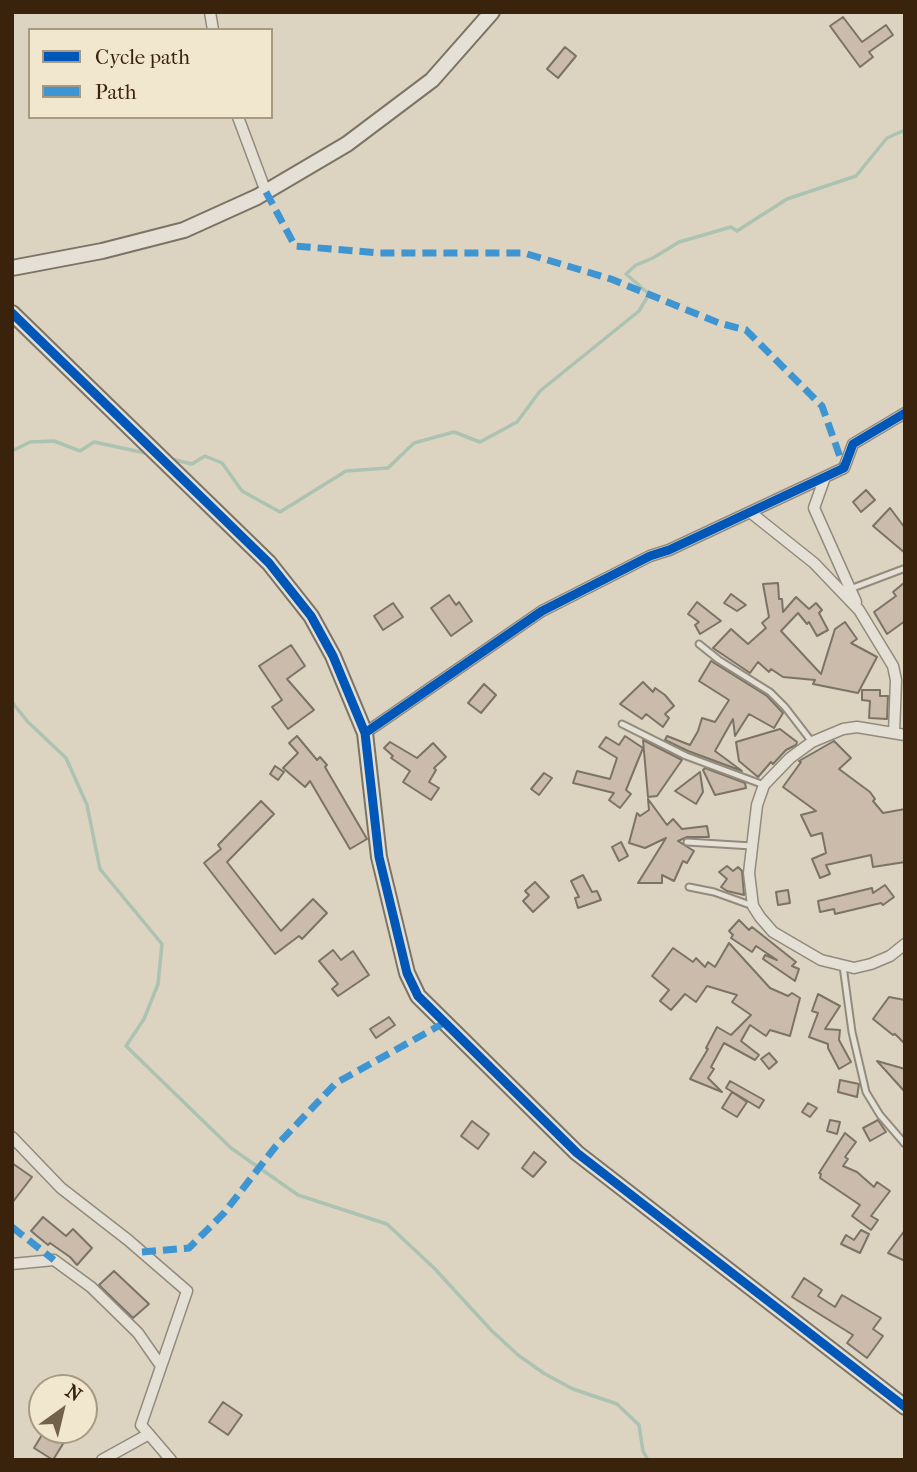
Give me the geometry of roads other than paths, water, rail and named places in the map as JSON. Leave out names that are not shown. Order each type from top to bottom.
[{"type":"street","points":[[12,268],[102,251],[184,230],[266,192],[347,144],[432,80],[492,12]]},
{"type":"street","points":[[239,119],[266,192]]},
{"type":"street","points":[[12,313],[269,562],[311,616],[333,656],[365,733],[379,857],[407,973],[418,996],[577,1153],[905,1407]]},
{"type":"street","points":[[365,733],[542,611],[650,556],[669,550],[844,468],[853,444],[905,413]]},
{"type":"street","points":[[825,477],[814,508],[859,610],[893,666],[900,734],[857,727],[834,732],[812,742],[782,766],[764,785],[757,805],[749,873],[753,906],[773,932],[821,960],[843,966],[854,968],[871,964],[890,956],[905,944]]},
{"type":"street","points":[[750,512],[814,562],[859,610]]},
{"type":"street","points":[[12,1137],[61,1188],[128,1240],[187,1291],[141,1424],[172,1460]]},
{"type":"street","points":[[12,1264],[54,1260],[91,1287],[138,1334],[161,1366]]},
{"type":"street","points":[[102,1460],[149,1434]]},
{"type":"lane","points":[[850,589],[905,570]]},
{"type":"lane","points":[[699,644],[770,692],[785,706],[812,742]]},
{"type":"lane","points":[[622,724],[686,756],[764,785]]},
{"type":"lane","points":[[687,842],[752,846]]},
{"type":"lane","points":[[689,887],[714,892],[753,906]]},
{"type":"lane","points":[[843,966],[854,1044],[866,1092],[880,1115],[905,1144]]},
{"type":"waterway","points":[[171,459],[192,464],[205,456],[222,463],[242,491],[280,512],[346,471],[388,468],[414,443],[454,432],[480,442],[517,422],[540,391],[639,311],[649,294],[626,274],[636,265],[679,242],[731,227],[737,231],[787,199],[856,176],[887,138],[905,130]]},
{"type":"waterway","points":[[12,451],[30,442],[54,441],[80,451],[94,442],[150,454]]},
{"type":"waterway","points":[[12,702],[27,721],[66,758],[87,805],[100,869],[162,944],[158,984],[144,1019],[126,1046],[231,1148],[298,1195],[387,1224],[434,1268],[518,1355],[573,1389],[617,1404],[639,1425],[643,1451],[648,1460]]}]
